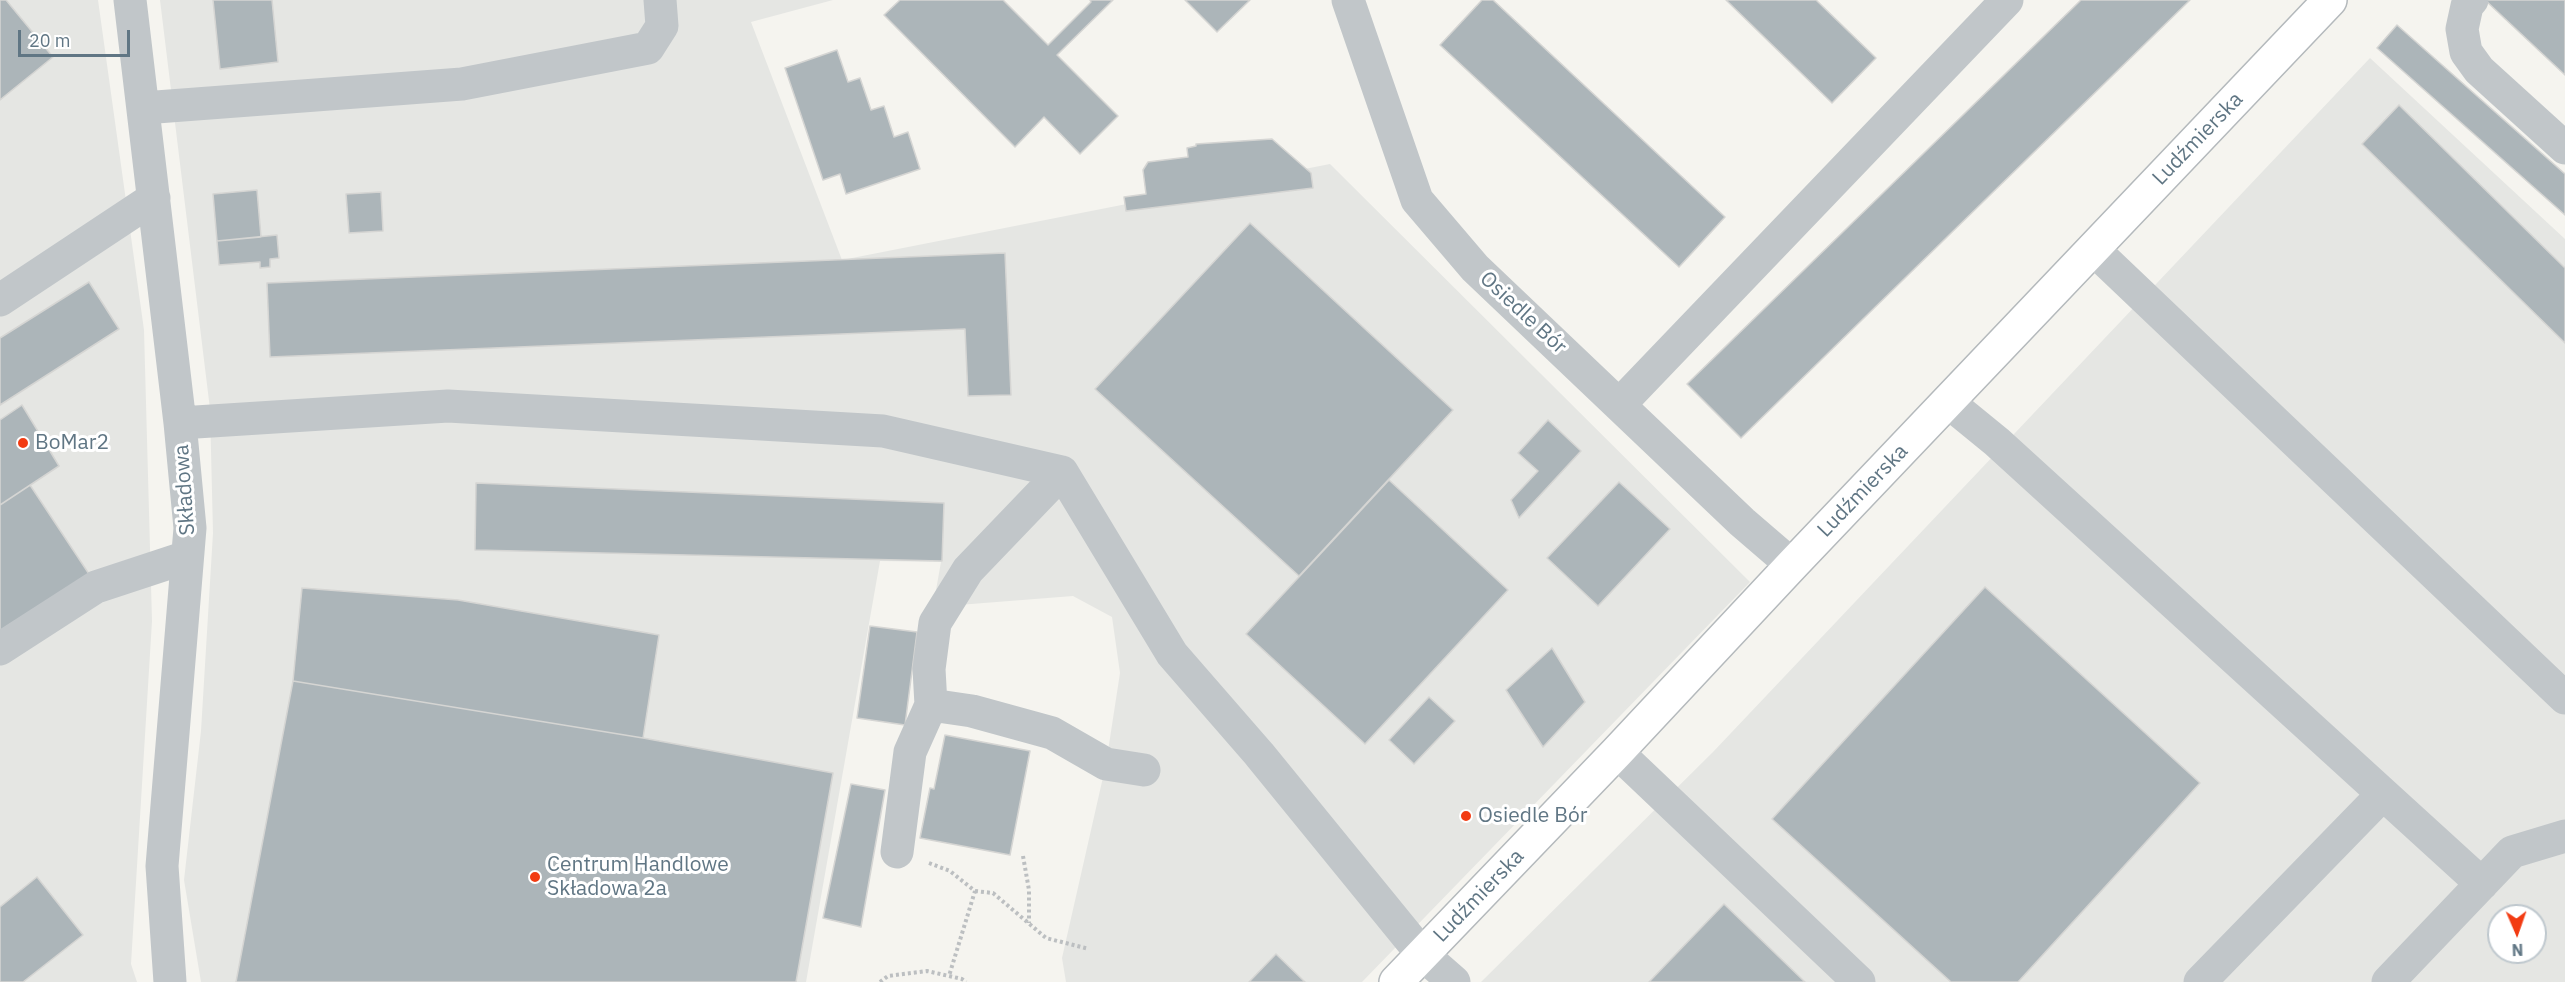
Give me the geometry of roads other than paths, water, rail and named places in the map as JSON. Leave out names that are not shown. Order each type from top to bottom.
[{"type":"main road","name":"Ludźmierska","points":[[1396,982],[2330,0]]},
{"type":"street","name":"Składowa","points":[[130,0],[180,423],[190,528],[162,866],[170,982]]},
{"type":"street","points":[[143,108],[462,84],[648,48],[662,26],[660,0]]},
{"type":"street","name":"Osiedle Bór","points":[[1348,0],[1417,201],[1475,268],[1742,522],[1792,565]]},
{"type":"street","points":[[1620,404],[2007,0]]},
{"type":"street","points":[[2472,0],[2467,6],[2462,29],[2466,52],[2479,70],[2565,148]]},
{"type":"street","points":[[0,300],[154,198]]},
{"type":"street","points":[[2092,249],[2565,698]]},
{"type":"street","points":[[1948,402],[2006,450],[2482,884]]},
{"type":"street","points":[[180,423],[460,406],[883,431],[1062,472],[1172,654],[1259,754],[1422,954],[1454,982]]},
{"type":"street","points":[[897,852],[910,752],[931,705],[929,669],[935,623],[968,570],[1062,472]]},
{"type":"street","points":[[0,649],[96,587],[188,557]]},
{"type":"street","points":[[931,705],[972,711],[1052,734],[1106,764],[1144,770]]},
{"type":"street","points":[[1617,752],[1859,982]]},
{"type":"street","points":[[2200,982],[2383,794]]},
{"type":"street","points":[[2388,982],[2512,852],[2565,836]]},
{"type":"place","name":"BoMar2","points":[[23,443]]},
{"type":"place","name":"Osiedle Bór","points":[[1466,816]]},
{"type":"place","name":"Centrum Handlowe Składowa 2a","points":[[535,877]]}]
